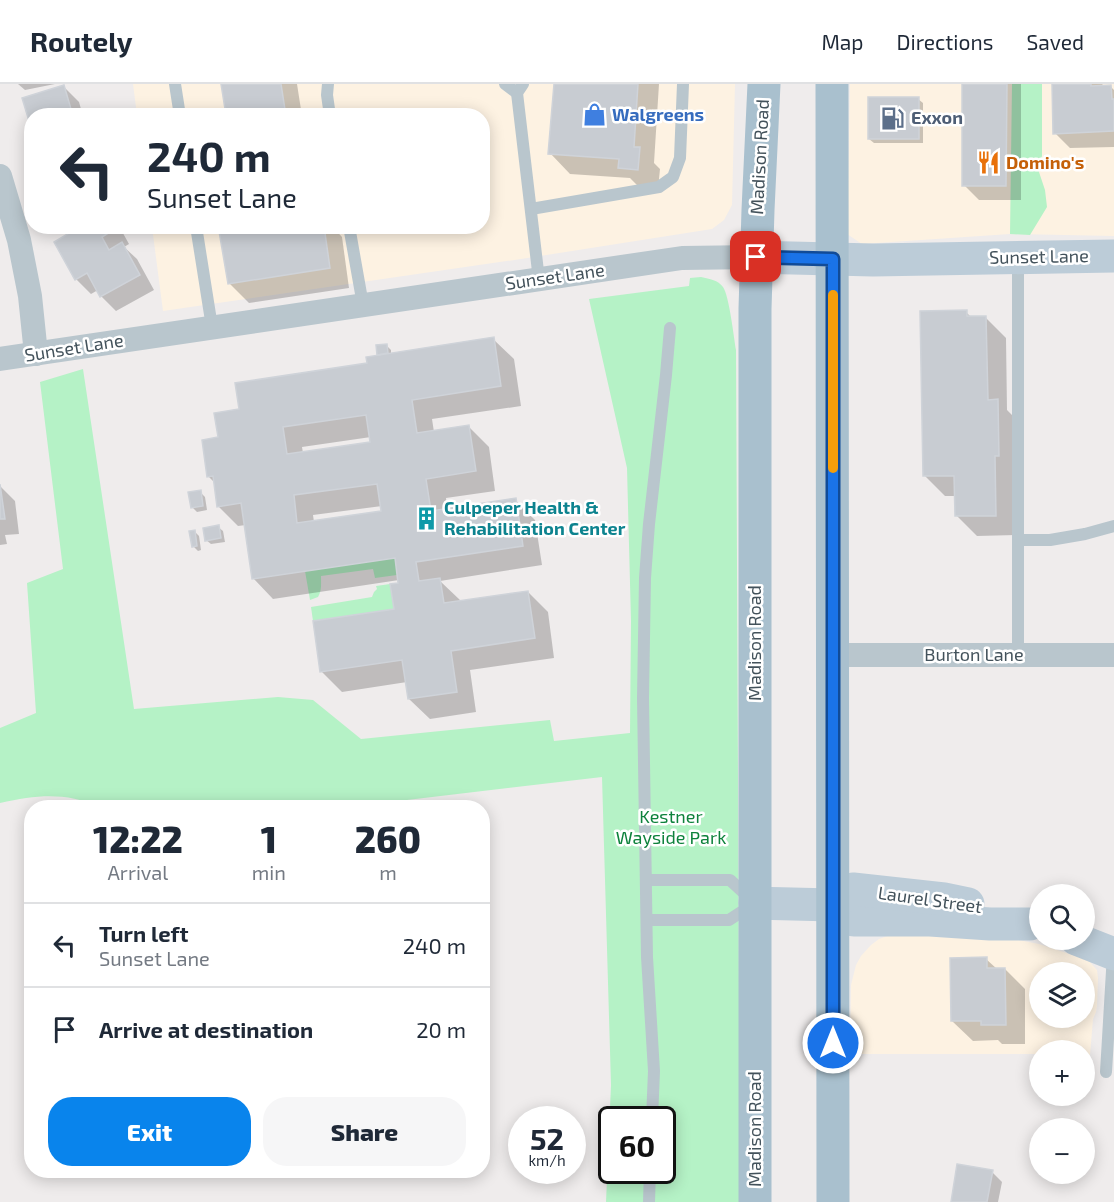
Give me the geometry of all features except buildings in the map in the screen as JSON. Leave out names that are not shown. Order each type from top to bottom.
[{"type":"main road","name":"Madison Road","points":[[755,1202],[755,309],[764,84]]},
{"type":"main road","points":[[832,84],[833,1202]]},
{"type":"street","points":[[0,176],[19,240],[30,296],[36,354]]},
{"type":"street","name":"Sunset Lane","points":[[0,359],[682,258],[1114,256]]},
{"type":"street","name":"Burton Lane","points":[[833,655],[1114,655]]},
{"type":"street","name":"Laurel Street","points":[[755,903],[833,905],[854,920],[930,920],[1029,925]]},
{"type":"street","points":[[1095,946],[1114,954]]},
{"type":"lane","points":[[175,84],[179,108]]},
{"type":"lane","points":[[328,84],[329,108]]},
{"type":"lane","points":[[505,84],[520,88],[539,280]]},
{"type":"lane","points":[[531,209],[659,187],[673,177],[680,158],[683,84]]},
{"type":"lane","points":[[197,234],[212,327]]},
{"type":"lane","points":[[351,234],[363,305]]},
{"type":"lane","points":[[1018,258],[1018,655]]},
{"type":"lane","points":[[653,1106],[654,1071],[647,920],[643,698],[645,578],[670,328]]},
{"type":"lane","points":[[1018,540],[1050,540],[1114,526]]},
{"type":"lane","points":[[646,880],[730,880],[755,903],[729,920],[647,920]]},
{"type":"lane","points":[[1106,1072],[1114,954]]},
{"type":"lane","points":[[650,1184],[650,1202]]},
{"type":"shaded area","points":[[133,84],[735,84],[732,205],[724,220],[712,229],[163,311],[153,234],[490,234],[490,108],[136,108]]},
{"type":"shaded area","points":[[850,84],[1114,84],[1114,236],[1010,234],[862,244],[847,234]]},
{"type":"shaded area","points":[[893,934],[989,934],[1029,942],[1029,950],[1057,950],[1088,960],[1090,962],[1029,962],[1029,1028],[1092,1028],[1091,1040],[1029,1040],[1029,1054],[850,1054],[851,985],[856,965],[871,945]]},
{"type":"shaded area","points":[[1095,968],[1098,978],[1095,1014]]},
{"type":"green space","points":[[1012,84],[1042,84],[1042,156],[1038,169],[1045,190],[1047,207],[1030,235],[1010,234]]},
{"type":"green space","name":"Kestner Wayside Park","points":[[701,277],[711,279],[723,287],[729,307],[736,350],[740,1202],[606,1202],[607,1184],[676,1184],[676,1106],[610,1106],[602,777],[407,800],[79,800],[51,796],[0,803],[0,728],[36,713],[27,583],[63,569],[40,382],[83,369],[134,709],[278,697],[313,700],[361,739],[550,720],[554,741],[630,733],[631,621],[627,468],[589,299],[689,286],[690,278]]},
{"type":"green space","points":[[395,558],[397,575],[375,578],[373,569],[321,576],[318,597],[310,600],[305,571]]},
{"type":"green space","points":[[390,584],[394,609],[313,621],[311,607],[372,597],[377,589],[376,586]]},
{"type":"slow traffic","points":[[833,295],[833,468]]},
{"type":"place","name":"Walgreens","points":[[594,115]]},
{"type":"place","name":"Exxon","points":[[893,118]]},
{"type":"place","name":"Domino's","points":[[988,163]]},
{"type":"place","name":"Culpeper Health & Rehabilitation Center","points":[[426,518]]},
{"type":"route","points":[[756,257],[833,259],[833,1043]]}]
